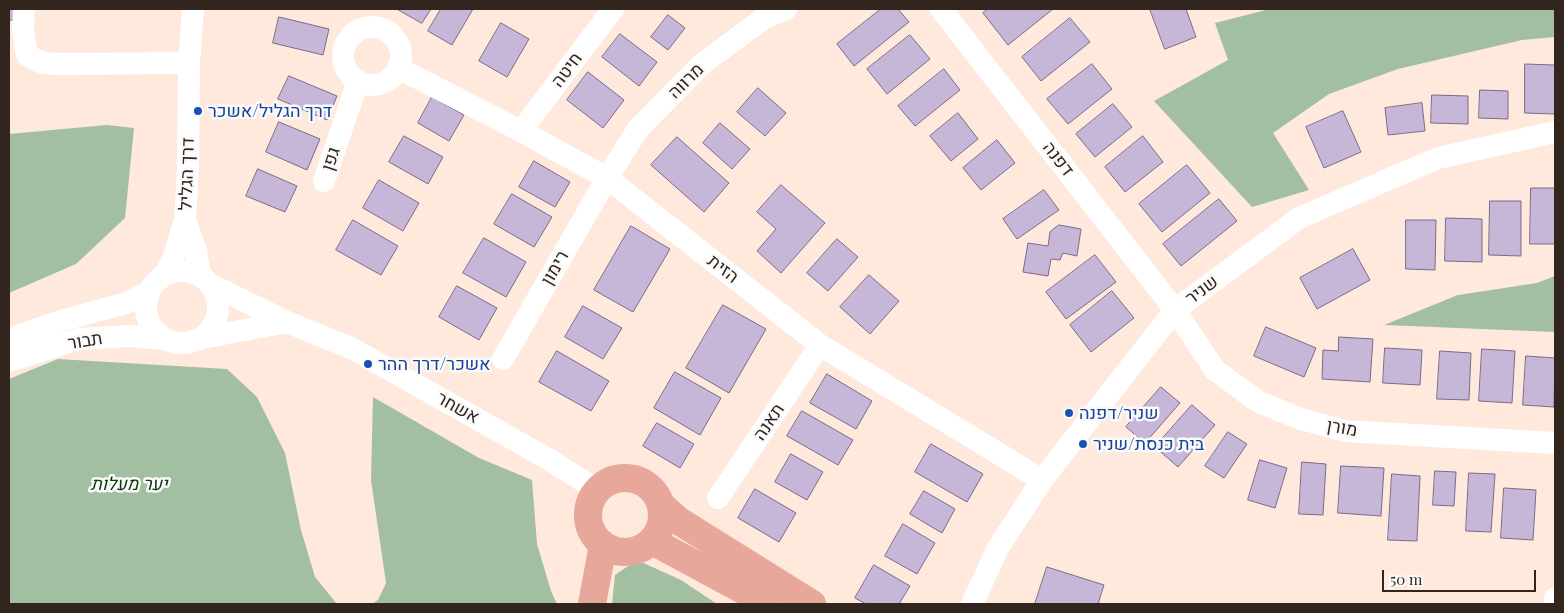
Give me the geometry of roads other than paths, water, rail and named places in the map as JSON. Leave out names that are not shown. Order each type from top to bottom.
[{"type":"main road","points":[[628,478],[649,486],[661,505],[661,524],[657,533],[652,541],[643,548],[633,551],[622,552],[612,550],[603,545],[594,536],[588,525],[587,512],[590,500],[597,490],[606,483],[616,479],[628,478]]},
{"type":"main road","points":[[661,505],[679,521],[812,604]]},
{"type":"main road","points":[[652,541],[769,604]]},
{"type":"main road","points":[[592,604],[603,545]]},
{"type":"street","points":[[24,9],[27,55],[40,62],[54,64],[189,63]]},
{"type":"street","name":"דרך הגליל","points":[[165,275],[175,253],[185,220],[188,166],[189,63],[193,9]]},
{"type":"street","name":"חיטה","points":[[521,130],[613,9]]},
{"type":"street","name":"מרווה","points":[[608,178],[638,129],[702,64],[763,20],[786,9]]},
{"type":"street","name":"דפנה","points":[[940,9],[1175,310]]},
{"type":"street","points":[[365,19],[375,28],[385,31],[394,38],[399,47],[401,57],[398,68],[394,74],[381,83],[374,85],[358,81],[347,71],[344,64],[344,49],[351,36],[365,19]]},
{"type":"street","name":"הזית","points":[[398,68],[521,130],[608,178],[820,345],[1042,480]]},
{"type":"street","name":"גפן","points":[[324,181],[358,81]]},
{"type":"street","name":"שניר","points":[[972,604],[998,548],[1042,480],[1175,310],[1299,218],[1438,158],[1555,132]]},
{"type":"street","name":"רימון","points":[[503,359],[608,178]]},
{"type":"street","name":"דרך הגליל","points":[[185,220],[205,279]]},
{"type":"street","points":[[202,338],[215,323],[219,304],[217,294],[205,279],[188,271],[177,271],[165,275],[156,282],[149,292],[146,302],[146,313],[156,332],[174,342],[193,342],[202,338],[286,322]]},
{"type":"street","name":"אשחר","points":[[205,279],[286,322],[351,348],[550,460],[597,490]]},
{"type":"street","name":"תבור","points":[[9,339],[64,320],[126,303],[149,292]]},
{"type":"street","name":"מורן","points":[[1175,310],[1215,370],[1259,402],[1301,419],[1345,431],[1555,443]]},
{"type":"street","name":"תבור","points":[[9,361],[79,339],[130,336],[164,338]]},
{"type":"street","name":"תאנה","points":[[718,498],[820,345]]},
{"type":"street","points":[[1555,598],[1555,604]]},
{"type":"place","name":"דרך הגליל/אשכר","points":[[198,111]]},
{"type":"place","name":"אשכר/דרך ההר","points":[[368,364]]},
{"type":"place","name":"שניר/דפנה","points":[[1069,413]]},
{"type":"place","name":"בית כנסת/שניר","points":[[1083,444]]},
{"type":"park label","name":"יער מעלות","points":[[129,484]]}]
